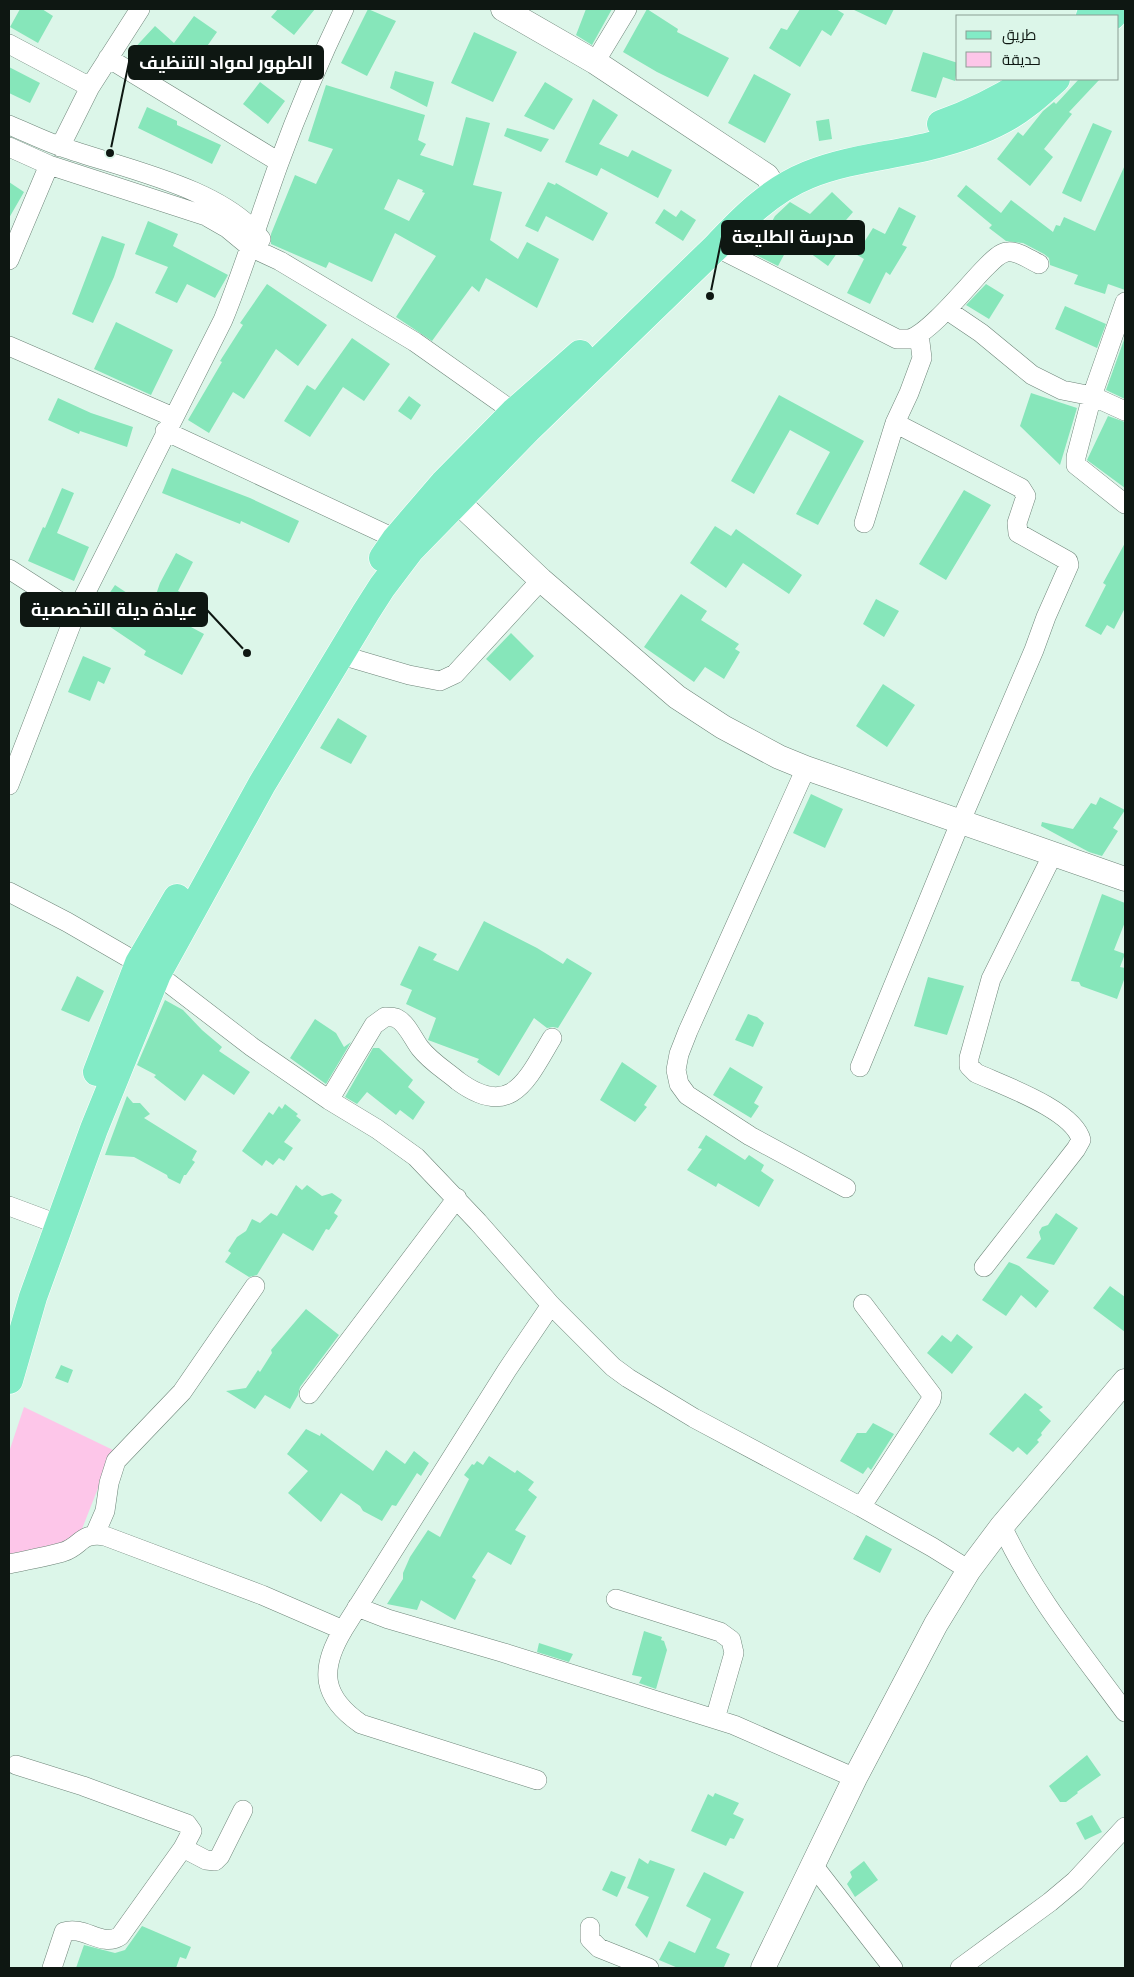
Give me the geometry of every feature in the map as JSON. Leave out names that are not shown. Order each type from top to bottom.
[{"type":"main road","points":[[9,1323],[51,1222],[94,1129],[148,969],[357,598],[403,544],[521,421],[575,358],[772,184],[810,156],[847,144],[931,128],[965,116],[1000,99],[1029,80]]},
{"type":"main road","points":[[521,421],[716,246],[750,211],[772,184],[851,162],[931,146],[965,136],[1002,120],[1034,99],[1055,80]]},
{"type":"main road","points":[[148,969],[382,587],[403,544]]},
{"type":"main road","points":[[9,1380],[33,1297],[51,1222]]},
{"type":"street","points":[[60,147],[90,87],[140,9]]},
{"type":"street","points":[[9,786],[76,612],[223,320],[242,275],[280,162],[328,42],[344,9]]},
{"type":"street","points":[[503,9],[595,62],[772,184]]},
{"type":"street","points":[[595,62],[627,9]]},
{"type":"street","points":[[1119,9],[1125,12]]},
{"type":"street","points":[[9,44],[90,87]]},
{"type":"street","points":[[108,58],[280,162]]},
{"type":"street","points":[[9,125],[60,147],[194,191],[227,209],[253,239],[280,261],[415,342],[521,421]]},
{"type":"street","points":[[9,147],[49,165],[206,216],[227,228],[253,239]]},
{"type":"street","points":[[9,260],[49,165]]},
{"type":"street","points":[[716,246],[897,339],[909,339],[920,334],[947,310],[977,276],[998,256],[1007,252],[1017,253],[1039,264]]},
{"type":"street","points":[[1125,302],[1092,396],[1076,457],[1076,466],[1125,504]]},
{"type":"street","points":[[947,310],[981,333],[1032,375],[1062,390],[1092,396],[1125,411]]},
{"type":"street","points":[[864,523],[895,423],[922,358],[920,334]]},
{"type":"street","points":[[9,346],[169,424],[403,544]]},
{"type":"street","points":[[860,1067],[1069,565],[1068,561],[1018,533],[1017,523],[1026,496],[1022,488],[895,423]]},
{"type":"street","points":[[451,493],[541,580],[677,697],[723,727],[779,757],[806,768],[1125,880]]},
{"type":"street","points":[[9,569],[76,612]]},
{"type":"street","points":[[341,655],[409,675],[440,681],[455,674],[541,580]]},
{"type":"street","points":[[806,768],[705,991],[679,1054],[676,1070],[679,1084],[687,1095],[750,1136],[846,1188]]},
{"type":"street","points":[[984,1268],[1081,1140],[1079,1132],[1046,1104],[976,1074],[969,1066],[969,1058],[991,979],[1053,854]]},
{"type":"street","points":[[9,892],[67,922],[148,969],[252,1047],[329,1100],[377,1129],[416,1157],[457,1198],[551,1305],[613,1367],[628,1378],[694,1418],[861,1507],[932,1547],[968,1570]]},
{"type":"street","points":[[329,1100],[374,1025],[385,1017],[396,1018],[401,1022],[428,1057],[440,1068],[478,1094],[491,1097],[507,1095],[522,1085],[552,1038]]},
{"type":"street","points":[[309,1394],[457,1198]]},
{"type":"street","points":[[9,1206],[51,1222]]},
{"type":"street","points":[[95,1534],[105,1511],[110,1483],[119,1457],[182,1392],[255,1286]]},
{"type":"street","points":[[861,1507],[931,1400],[932,1395],[864,1304]]},
{"type":"street","points":[[537,1780],[361,1724],[346,1714],[334,1699],[327,1668],[332,1649],[357,1607],[507,1370],[551,1305]]},
{"type":"street","points":[[763,1968],[855,1778],[936,1624],[968,1570],[1002,1526],[1125,1382]]},
{"type":"street","points":[[1002,1526],[1017,1559],[1033,1586],[1125,1712]]},
{"type":"street","points":[[9,1564],[64,1551],[86,1536],[95,1534],[105,1536],[262,1595],[343,1630]]},
{"type":"street","points":[[616,1599],[720,1632],[731,1640],[734,1653],[715,1718]]},
{"type":"street","points":[[357,1607],[403,1624],[715,1718],[855,1778]]},
{"type":"street","points":[[16,1765],[83,1786],[191,1827],[192,1833],[183,1848],[120,1936],[115,1940],[107,1941],[71,1929],[64,1932],[52,1968]]},
{"type":"street","points":[[183,1848],[211,1862],[218,1859],[243,1810]]},
{"type":"street","points":[[960,1968],[1050,1902],[1075,1881],[1125,1827]]},
{"type":"street","points":[[813,1865],[893,1968]]},
{"type":"street","points":[[590,1927],[589,1935],[593,1943],[599,1948],[650,1968]]},
{"type":"green space","points":[[24,1407],[113,1450],[80,1534],[57,1555],[9,1568],[9,1452]]},
{"type":"building","points":[[20,9],[42,9],[53,16],[38,43],[10,27]]},
{"type":"building","points":[[278,9],[315,9],[294,35],[271,17]]},
{"type":"building","points":[[368,9],[396,21],[367,76],[341,63]]},
{"type":"building","points":[[586,9],[612,9],[592,45],[576,35]]},
{"type":"building","points":[[647,9],[678,29],[677,32],[729,58],[708,97],[657,72],[623,52]]},
{"type":"building","points":[[800,9],[836,9],[844,14],[831,36],[822,30],[800,67],[769,48],[781,28],[787,30]]},
{"type":"building","points":[[852,9],[894,9],[886,25]]},
{"type":"building","points":[[194,16],[217,32],[203,52],[195,46],[165,79],[148,69],[130,53],[155,26],[174,43]]},
{"type":"building","points":[[474,32],[517,52],[493,102],[451,83]]},
{"type":"building","points":[[923,52],[956,62],[955,81],[943,77],[936,98],[911,91]]},
{"type":"building","points":[[9,67],[40,83],[30,103],[9,93]]},
{"type":"building","points":[[395,71],[434,82],[427,107],[390,88]]},
{"type":"building","points":[[754,74],[791,94],[765,143],[728,123]]},
{"type":"building","points":[[1078,80],[1099,80],[1069,112],[1072,114],[1044,149],[1053,157],[1030,186],[997,159],[1018,132],[1023,136],[1043,111],[1054,102],[1056,104]]},
{"type":"building","points":[[260,82],[285,101],[268,124],[243,104]]},
{"type":"building","points":[[545,82],[573,99],[554,130],[524,116]]},
{"type":"building","points":[[326,85],[425,115],[418,140],[426,144],[420,155],[453,166],[466,117],[490,123],[473,185],[502,192],[490,240],[518,259],[527,242],[559,259],[537,308],[486,278],[479,292],[472,286],[432,341],[396,317],[436,256],[395,233],[372,282],[329,262],[326,268],[271,244],[271,234],[295,175],[316,184],[333,149],[308,141]],"holes":[[[398,179],[423,190],[422,192],[425,193],[409,221],[384,209]]]},
{"type":"building","points":[[593,99],[618,115],[599,144],[628,157],[632,150],[672,170],[658,198],[601,168],[597,176],[565,162]]},
{"type":"building","points":[[147,107],[177,121],[177,125],[221,145],[212,164],[138,128]]},
{"type":"building","points":[[829,119],[832,139],[819,141],[816,121]]},
{"type":"building","points":[[1093,123],[1112,131],[1081,202],[1062,193]]},
{"type":"building","points":[[507,128],[549,139],[541,152],[504,136]]},
{"type":"building","points":[[1125,165],[1125,290],[1108,284],[1105,294],[1074,284],[1078,275],[1050,265],[1049,258],[1044,254],[1023,243],[1006,241],[989,228],[992,225],[957,196],[966,185],[1001,213],[1011,200],[1053,232],[1056,225],[1060,226],[1064,217],[1095,231]]},
{"type":"building","points":[[9,182],[24,192],[9,218]]},
{"type":"building","points":[[548,182],[555,185],[556,183],[608,213],[593,241],[546,216],[538,232],[525,226]]},
{"type":"building","points":[[832,192],[853,212],[840,227],[863,244],[873,228],[885,234],[899,207],[916,216],[902,245],[907,247],[890,275],[886,272],[870,304],[847,293],[864,259],[842,246],[828,266],[792,240],[778,266],[754,254],[775,216],[790,202],[810,214]]},
{"type":"building","points":[[664,209],[676,217],[681,210],[696,220],[683,241],[655,223]]},
{"type":"building","points":[[148,221],[178,234],[173,246],[228,275],[215,298],[187,284],[177,303],[155,293],[168,267],[135,254]]},
{"type":"building","points":[[102,236],[125,244],[114,277],[93,323],[72,314]]},
{"type":"building","points":[[267,284],[327,325],[298,366],[276,349],[244,399],[233,392],[209,433],[188,420],[222,362],[220,361],[243,325],[240,323]]},
{"type":"building","points":[[986,284],[1004,295],[989,319],[966,305]]},
{"type":"building","points":[[1065,306],[1106,324],[1097,348],[1055,329]]},
{"type":"building","points":[[116,322],[173,350],[151,395],[94,369]]},
{"type":"building","points":[[1125,337],[1125,399],[1106,390]]},
{"type":"building","points":[[352,338],[390,364],[364,401],[343,387],[310,437],[284,421],[307,385],[315,390]]},
{"type":"building","points":[[1031,393],[1077,408],[1060,465],[1020,426]]},
{"type":"building","points":[[779,395],[864,441],[818,525],[796,514],[830,452],[790,430],[754,494],[731,481]]},
{"type":"building","points":[[409,396],[421,405],[411,420],[398,411]]},
{"type":"building","points":[[58,398],[91,413],[133,427],[127,447],[80,431],[79,434],[48,420]]},
{"type":"building","points":[[1108,416],[1125,422],[1125,488],[1087,460]]},
{"type":"building","points":[[172,468],[250,498],[299,521],[289,543],[241,521],[240,524],[162,493]]},
{"type":"building","points":[[62,488],[74,493],[57,533],[89,547],[74,581],[28,561]]},
{"type":"building","points":[[964,490],[991,505],[946,580],[919,564]]},
{"type":"building","points":[[715,526],[731,536],[736,529],[802,575],[789,594],[743,563],[726,588],[690,563]]},
{"type":"building","points":[[1125,543],[1125,608],[1114,629],[1107,625],[1101,635],[1085,626],[1106,585],[1103,583]]},
{"type":"building","points":[[176,553],[193,562],[178,591],[185,594],[176,619],[204,634],[182,675],[144,655],[146,651],[94,616],[115,585],[151,609],[160,583]]},
{"type":"building","points":[[681,594],[707,611],[701,620],[739,644],[735,649],[740,652],[724,679],[705,667],[694,682],[644,647]]},
{"type":"building","points":[[876,599],[899,611],[884,637],[863,624]]},
{"type":"building","points":[[511,633],[534,656],[510,681],[486,659]]},
{"type":"building","points":[[83,656],[111,668],[104,684],[98,681],[90,701],[68,692]]},
{"type":"building","points":[[883,684],[915,705],[887,747],[856,726]]},
{"type":"building","points":[[338,718],[367,736],[351,764],[320,748]]},
{"type":"building","points":[[811,794],[843,809],[825,848],[793,833]]},
{"type":"building","points":[[1100,797],[1125,810],[1113,828],[1118,831],[1102,856],[1089,852],[1041,826],[1042,822],[1073,829],[1091,803],[1096,805]]},
{"type":"building","points":[[1102,894],[1125,903],[1125,922],[1114,950],[1125,954],[1120,967],[1125,968],[1125,977],[1117,999],[1081,986],[1079,982],[1071,981]]},
{"type":"building","points":[[484,921],[537,948],[563,964],[567,958],[592,973],[558,1028],[547,1028],[534,1018],[499,1076],[477,1062],[479,1059],[428,1040],[436,1018],[406,1004],[412,990],[400,985],[419,946],[437,954],[433,960],[458,971]]},
{"type":"building","points":[[77,976],[104,991],[89,1022],[61,1010]]},
{"type":"building","points":[[928,977],[964,986],[947,1035],[914,1026]]},
{"type":"building","points":[[165,1000],[183,1010],[222,1047],[219,1051],[250,1072],[234,1095],[203,1074],[185,1101],[154,1077],[156,1075],[137,1065]]},
{"type":"building","points":[[748,1014],[757,1017],[764,1023],[753,1047],[735,1040]]},
{"type":"building","points":[[315,1019],[336,1033],[344,1047],[351,1042],[326,1084],[290,1058]]},
{"type":"building","points":[[373,1048],[379,1048],[413,1080],[408,1087],[425,1102],[413,1120],[400,1110],[396,1115],[367,1092],[357,1104],[345,1097]]},
{"type":"building","points":[[622,1062],[657,1086],[644,1105],[647,1107],[635,1122],[600,1100]]},
{"type":"building","points":[[730,1067],[763,1087],[754,1103],[759,1106],[751,1118],[713,1095]]},
{"type":"building","points":[[127,1096],[133,1103],[140,1103],[150,1114],[144,1118],[197,1151],[192,1160],[195,1162],[186,1175],[184,1175],[180,1184],[134,1157],[105,1155]]},
{"type":"building","points":[[285,1104],[298,1114],[296,1116],[301,1120],[284,1142],[293,1148],[284,1161],[279,1158],[273,1165],[266,1160],[262,1166],[242,1151],[269,1112],[273,1115],[279,1106],[282,1109]]},
{"type":"building","points":[[706,1135],[745,1160],[749,1155],[764,1165],[761,1171],[774,1180],[759,1207],[718,1183],[716,1187],[687,1170],[702,1149],[698,1148]]},
{"type":"building","points":[[296,1185],[302,1190],[307,1185],[322,1196],[332,1193],[342,1200],[334,1213],[338,1216],[329,1230],[326,1229],[313,1251],[283,1233],[257,1275],[249,1277],[225,1262],[231,1253],[228,1251],[237,1237],[246,1231],[252,1219],[260,1223],[271,1213],[277,1216]]},
{"type":"building","points":[[1056,1213],[1078,1228],[1054,1265],[1026,1258],[1041,1239],[1039,1232],[1042,1227],[1048,1225]]},
{"type":"building","points":[[1009,1262],[1019,1266],[1049,1291],[1036,1308],[1021,1295],[1006,1316],[982,1300]]},
{"type":"building","points":[[1110,1286],[1125,1297],[1125,1332],[1093,1308]]},
{"type":"building","points":[[306,1309],[339,1335],[300,1387],[290,1409],[265,1395],[255,1409],[226,1391],[246,1388],[258,1370],[260,1372],[272,1353],[271,1350]]},
{"type":"building","points":[[957,1334],[973,1347],[952,1374],[927,1353],[942,1335],[951,1342]]},
{"type":"building","points":[[61,1365],[73,1370],[68,1383],[55,1378]]},
{"type":"building","points":[[1025,1393],[1043,1407],[1039,1410],[1051,1421],[1037,1440],[1039,1442],[1027,1455],[1018,1447],[1013,1452],[989,1434]]},
{"type":"building","points":[[873,1423],[894,1434],[871,1470],[868,1467],[863,1474],[840,1461],[857,1433],[866,1433]]},
{"type":"building","points":[[306,1429],[320,1436],[321,1433],[373,1471],[386,1450],[405,1464],[414,1451],[429,1463],[421,1476],[417,1473],[396,1506],[392,1505],[382,1521],[363,1511],[360,1506],[341,1493],[321,1522],[288,1493],[308,1471],[287,1454]]},
{"type":"building","points":[[489,1456],[515,1473],[517,1470],[534,1482],[528,1490],[537,1497],[515,1530],[526,1536],[511,1565],[488,1552],[472,1577],[476,1580],[455,1620],[421,1600],[417,1610],[387,1604],[403,1579],[403,1573],[410,1557],[428,1530],[440,1537],[469,1479],[464,1475],[472,1464],[474,1465],[477,1461],[483,1465]]},
{"type":"building","points":[[866,1535],[892,1549],[880,1573],[853,1559]]},
{"type":"building","points":[[644,1631],[662,1637],[661,1640],[664,1641],[667,1650],[656,1689],[639,1683],[642,1677],[632,1675]]},
{"type":"building","points":[[539,1643],[573,1654],[569,1662],[537,1652]]},
{"type":"building","points":[[1087,1755],[1101,1775],[1066,1802],[1060,1802],[1049,1786]]},
{"type":"building","points":[[715,1793],[739,1803],[733,1814],[744,1819],[734,1839],[730,1838],[726,1846],[691,1831],[708,1794],[713,1797]]},
{"type":"building","points":[[1092,1815],[1102,1832],[1085,1840],[1076,1823]]},
{"type":"building","points":[[639,1858],[648,1864],[650,1860],[675,1869],[647,1938],[635,1925],[649,1897],[627,1888]]},
{"type":"building","points":[[864,1861],[878,1880],[855,1897],[847,1884],[852,1877],[850,1872]]},
{"type":"building","points":[[611,1871],[626,1877],[617,1897],[602,1890]]},
{"type":"building","points":[[704,1872],[744,1892],[716,1948],[730,1954],[724,1967],[727,1968],[678,1968],[659,1960],[669,1941],[695,1953],[711,1919],[686,1906]]},
{"type":"building","points":[[142,1926],[191,1947],[186,1959],[180,1957],[176,1968],[76,1968],[84,1945],[115,1953],[125,1950]]},
{"type":"place","name":"الطهور لمواد التنظيف","points":[[110,153]]},
{"type":"place","name":"مدرسة الطليعة","points":[[710,296]]},
{"type":"place","name":"عيادة ديلة التخصصية","points":[[247,653]]}]
